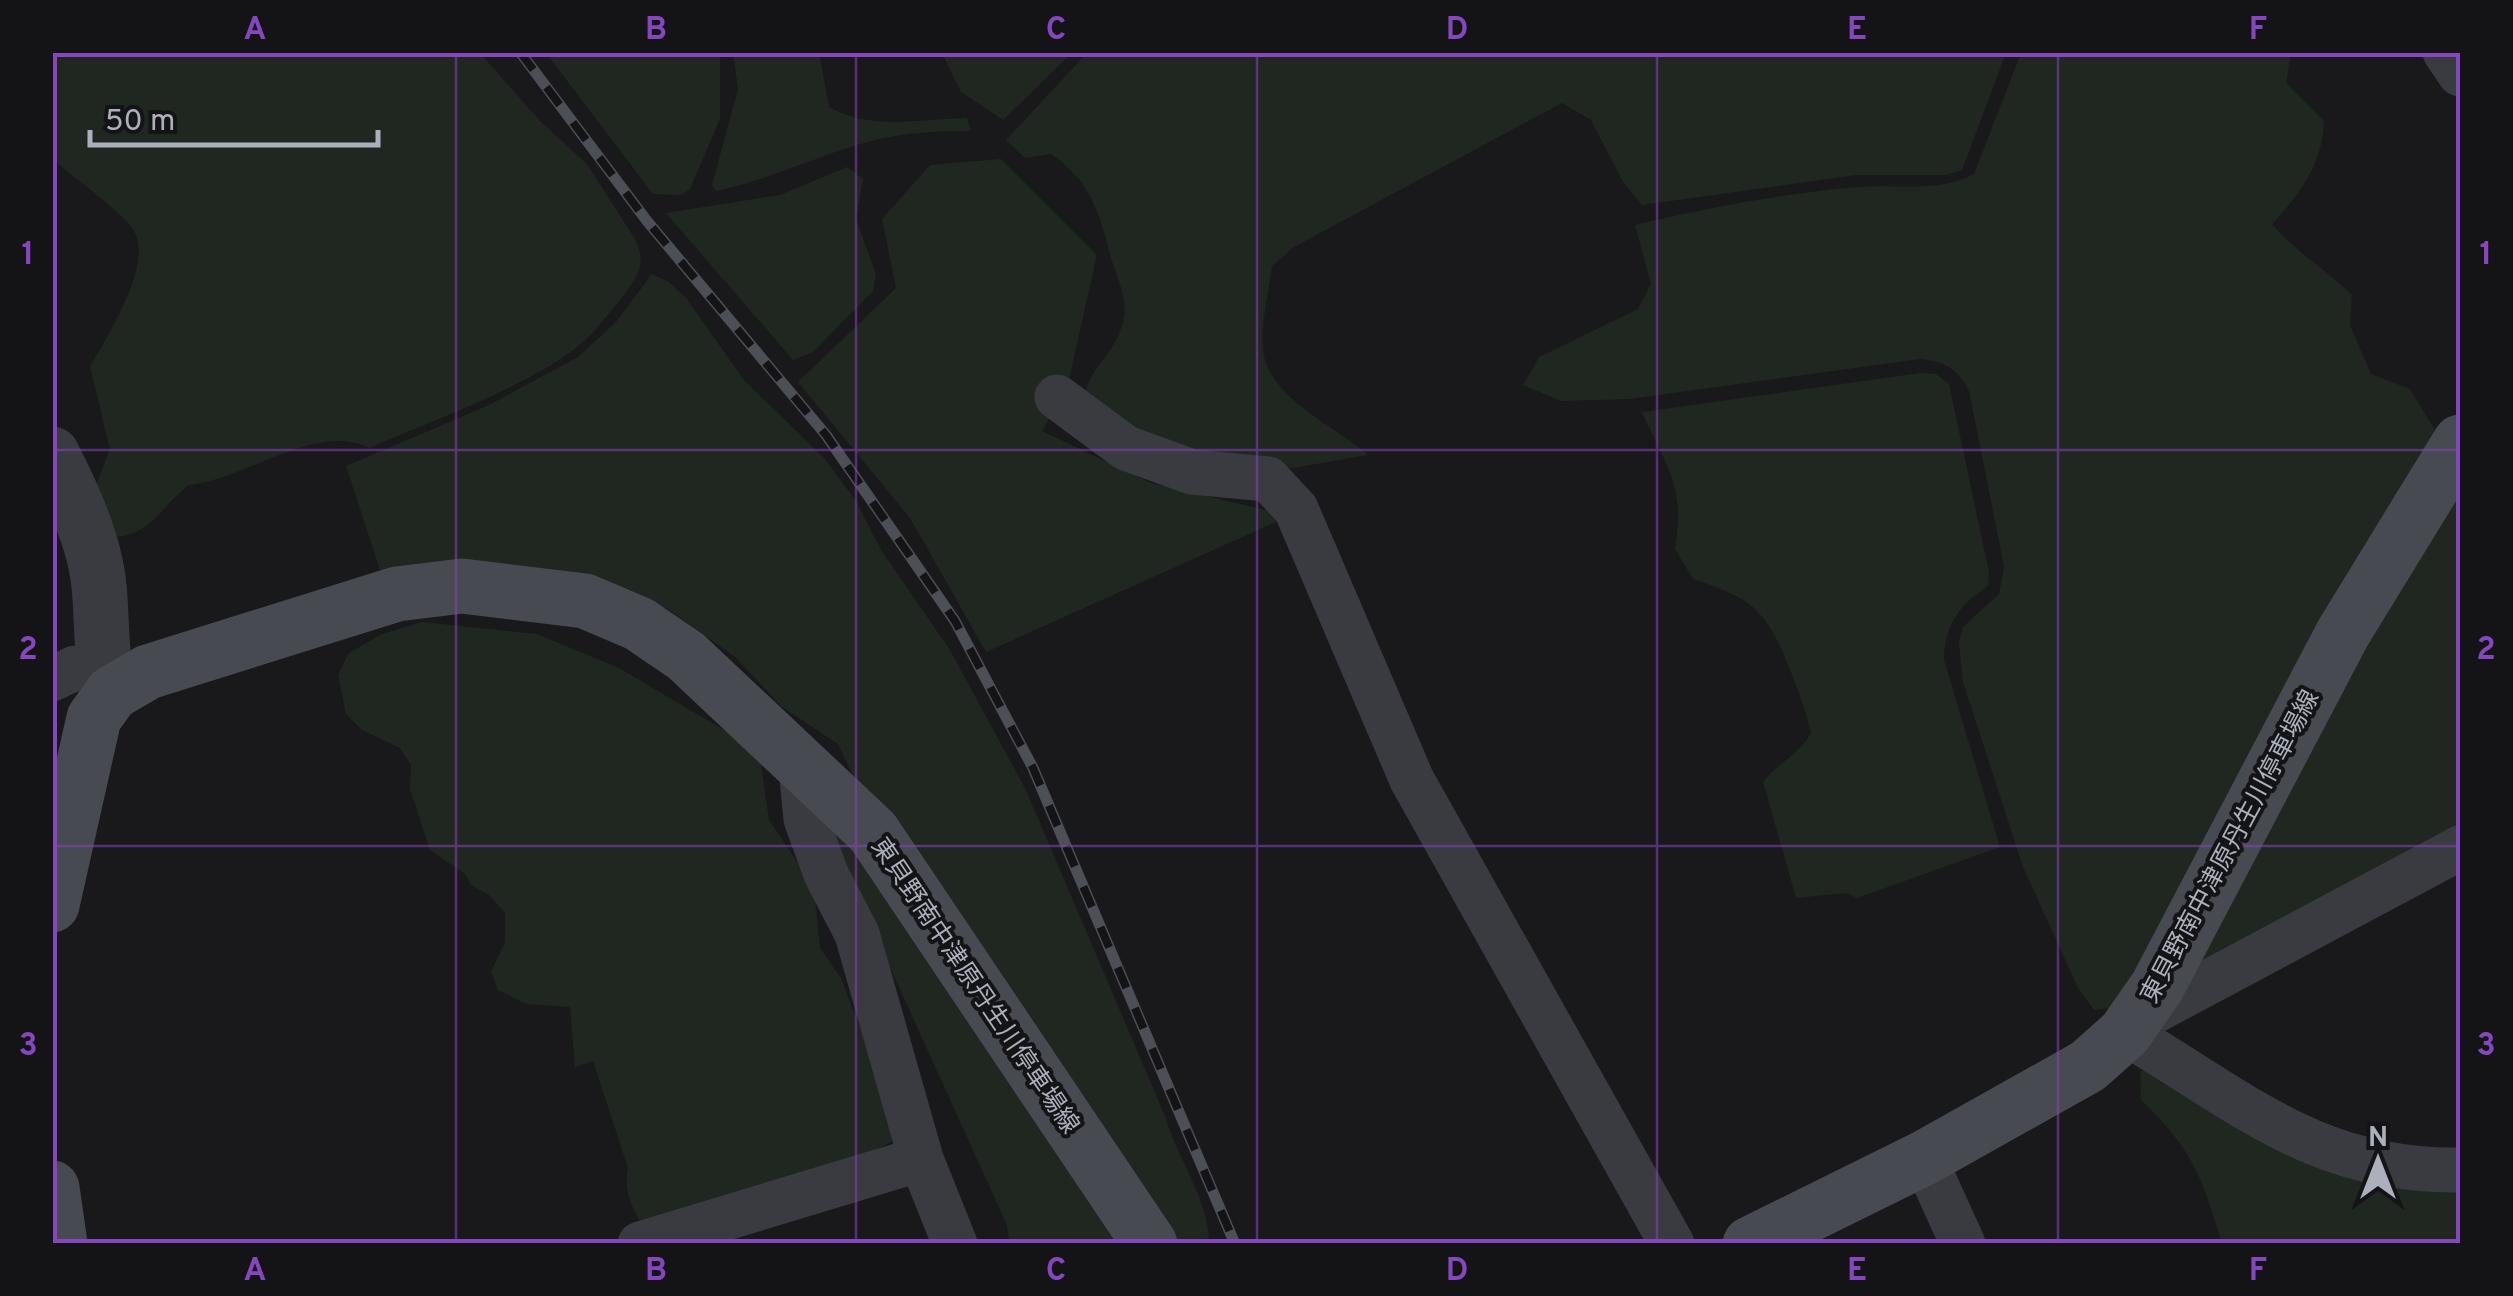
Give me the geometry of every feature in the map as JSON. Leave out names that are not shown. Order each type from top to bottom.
[{"type":"main road","name":"東貝野南中津原丹生川停車場線","points":[[1750,1244],[1924,1158],[2088,1066],[2127,1028],[2156,986],[2343,632],[2460,442]]},
{"type":"main road","name":"東貝野南中津原丹生川停車場線","points":[[89,679],[148,672],[398,594],[462,586],[585,601],[640,624],[686,656],[801,768],[874,832],[1150,1244]]},
{"type":"main road","points":[[52,905],[94,718],[89,679]]},
{"type":"main road","points":[[52,1188],[60,1244]]},
{"type":"street","points":[[2445,52],[2460,74]]},
{"type":"street","points":[[1057,397],[1126,448],[1192,472],[1268,479],[1296,509],[1412,780],[1672,1244]]},
{"type":"street","points":[[52,454],[70,488],[99,581],[89,679]]},
{"type":"street","points":[[801,768],[806,819],[826,874],[856,934],[921,1159],[954,1244]]},
{"type":"street","points":[[2460,848],[2127,1028],[2291,1136],[2334,1152],[2412,1170],[2460,1170]]},
{"type":"street","points":[[1924,1158],[1964,1244]]},
{"type":"street","points":[[640,1244],[921,1159]]},
{"type":"shaded area","points":[[942,52],[1072,53],[1003,120],[961,92]]},
{"type":"shaded area","points":[[53,53],[480,53],[541,122],[587,164],[635,239],[640,257],[638,271],[620,300],[585,340],[527,379],[369,448],[349,442],[327,442],[189,485],[146,526],[126,536],[113,537],[96,485],[110,449],[90,367],[135,276],[137,240],[121,216],[53,159]]},
{"type":"shaded area","points":[[546,53],[720,53],[720,119],[690,189],[681,195],[653,194]]},
{"type":"shaded area","points":[[733,53],[819,53],[829,107],[879,121],[967,118],[971,131],[883,138],[716,191],[712,185],[738,89]]},
{"type":"shaded area","points":[[1087,53],[2006,53],[1962,170],[1946,175],[1856,175],[1642,205],[1623,182],[1591,120],[1562,103],[1294,247],[1272,266],[1263,332],[1264,357],[1276,382],[1287,394],[1368,455],[1293,468],[1247,465],[1126,432],[1085,394],[1123,323],[1122,292],[1101,222],[1083,185],[1064,164],[1051,154],[1025,158],[1006,140]]},
{"type":"shaded area","points":[[2021,53],[2291,53],[2286,83],[2324,121],[2323,136],[2308,177],[2272,224],[2352,295],[2350,325],[2371,374],[2410,389],[2439,437],[2114,1008],[2094,1010],[2078,988],[2023,867],[1963,682],[1959,642],[1963,627],[1999,594],[2004,567],[1969,391],[1960,377],[1944,364],[1920,359],[1629,399],[1561,401],[1523,385],[1539,357],[1638,309],[1651,284],[1635,225],[1774,197],[1859,187],[1933,186],[1974,174]]},
{"type":"shaded area","points":[[1001,159],[1097,255],[1067,388],[1042,431],[1151,483],[1274,512],[1276,522],[986,652],[910,518],[798,382],[896,288],[882,219],[930,165]]},
{"type":"shaded area","points":[[847,167],[863,179],[856,219],[876,274],[873,291],[813,352],[793,360],[666,213],[780,195]]},
{"type":"shaded area","points":[[652,274],[669,282],[686,298],[744,380],[824,458],[856,501],[881,550],[950,650],[1026,790],[1196,1190],[1209,1236],[1204,1243],[1178,1243],[1159,1223],[853,776],[838,744],[782,707],[735,657],[668,609],[620,587],[382,576],[346,466],[489,405],[578,357],[616,322]]},
{"type":"shaded area","points":[[1920,373],[1936,374],[1949,384],[1989,572],[1988,586],[1969,600],[1951,626],[1944,660],[2000,847],[1857,898],[1847,893],[1796,898],[1763,782],[1811,733],[1804,707],[1780,646],[1764,618],[1743,600],[1693,579],[1675,549],[1676,492],[1642,412]]},
{"type":"shaded area","points":[[2460,463],[2460,839],[2174,993]]},
{"type":"shaded area","points":[[422,622],[537,634],[619,668],[736,737],[761,765],[769,820],[804,872],[815,899],[820,948],[841,978],[901,1137],[861,1157],[641,1223],[629,1197],[628,1168],[593,1061],[575,1067],[570,1007],[526,1004],[498,990],[491,971],[505,942],[505,913],[489,895],[471,885],[465,874],[430,850],[410,789],[411,765],[400,748],[362,730],[346,714],[338,675],[349,653],[382,634]]},
{"type":"shaded area","points":[[829,810],[1130,1243],[1010,1243],[1006,1223],[835,846]]},
{"type":"shaded area","points":[[2140,1071],[2158,1071],[2460,1182],[2460,1243],[2222,1243],[2208,1199],[2184,1149],[2141,1100]]},
{"type":"railway","points":[[520,52],[647,221],[826,435],[955,621],[1033,768],[1235,1244]]}]
